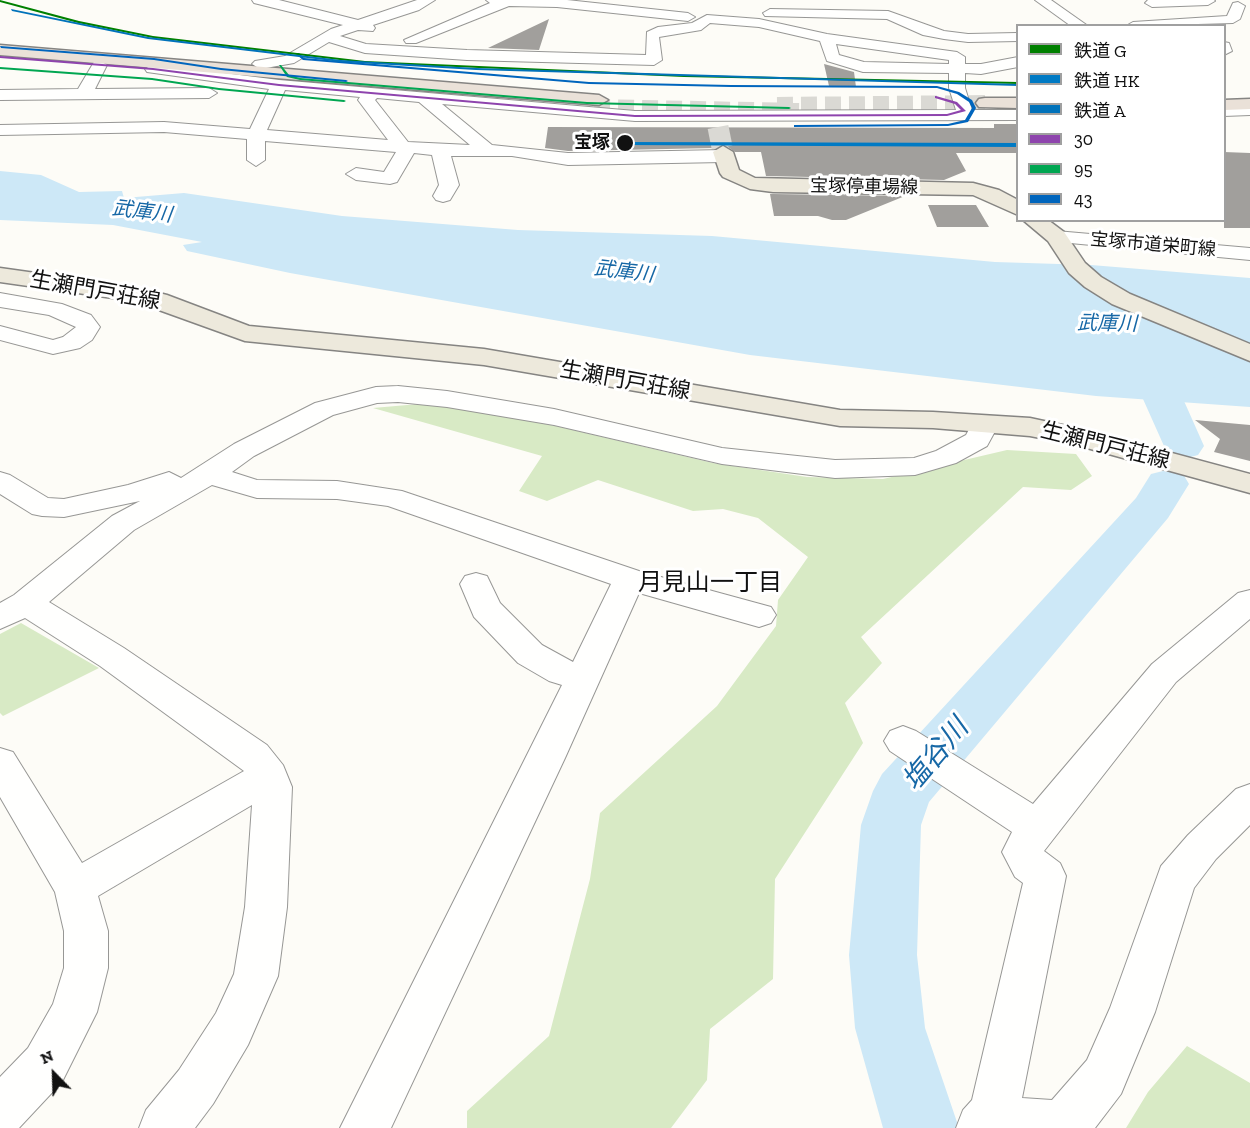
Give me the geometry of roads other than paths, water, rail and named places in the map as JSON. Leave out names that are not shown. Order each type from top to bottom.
[{"type":"highway","points":[[0,50],[594,100]]},
{"type":"highway","points":[[0,57],[97,69],[153,69],[594,100]]},
{"type":"highway","points":[[1226,98],[1250,98]]},
{"type":"highway","points":[[988,104],[1016,103]]},
{"type":"highway","points":[[988,104],[1016,110]]},
{"type":"highway","points":[[1226,105],[1250,104]]},
{"type":"main road","name":"宝塚停車場線","points":[[723,154],[730,172],[750,183],[773,186],[973,189],[992,194],[1016,208]]},
{"type":"main road","points":[[1035,222],[1059,242],[1077,268],[1093,282],[1121,299],[1250,353]]},
{"type":"main road","name":"生瀬門戸荘線","points":[[0,275],[135,294],[165,302],[245,333],[472,356],[840,418],[1030,428],[1080,437],[1250,484]]},
{"type":"street","points":[[258,0],[339,18],[467,55]]},
{"type":"street","points":[[339,18],[399,0]]},
{"type":"street","points":[[292,64],[327,37],[428,0]]},
{"type":"street","points":[[396,34],[487,0]]},
{"type":"street","points":[[648,0],[703,10],[727,21],[759,23],[827,38],[956,57],[981,69],[1016,62]]},
{"type":"street","points":[[1042,0],[1078,24]]},
{"type":"street","points":[[396,34],[498,1],[547,12]]},
{"type":"street","points":[[1148,1],[1166,7],[1236,6]]},
{"type":"street","points":[[1148,1],[1212,1],[1236,6]]},
{"type":"street","points":[[505,19],[528,6],[557,3],[703,10]]},
{"type":"street","points":[[1187,24],[1233,19],[1236,6]]},
{"type":"street","points":[[327,37],[365,48],[467,55],[654,60],[652,35],[658,31],[696,27],[703,10]]},
{"type":"street","points":[[759,23],[759,15],[766,13],[888,15],[905,20],[928,32],[944,35],[968,38],[1016,37]]},
{"type":"street","points":[[827,38],[832,58],[863,67],[956,57]]},
{"type":"street","points":[[445,49],[465,39]]},
{"type":"street","points":[[59,55],[148,56],[292,64],[594,100],[622,106],[633,112],[717,122],[957,102],[1016,115]]},
{"type":"street","points":[[956,57],[957,102]]},
{"type":"street","points":[[59,75],[97,69]]},
{"type":"street","points":[[84,94],[97,69]]},
{"type":"street","points":[[153,69],[277,88],[657,116]]},
{"type":"street","points":[[0,95],[277,88]]},
{"type":"street","points":[[256,160],[256,135],[277,88]]},
{"type":"street","points":[[1226,92],[1250,92]]},
{"type":"street","points":[[356,174],[390,177],[406,151],[366,100],[372,94]]},
{"type":"street","points":[[594,100],[646,95],[763,98],[936,97],[953,102],[988,104],[1016,97]]},
{"type":"street","points":[[622,106],[631,98],[646,95]]},
{"type":"street","points":[[424,98],[487,150]]},
{"type":"street","points":[[1226,111],[1250,110]]},
{"type":"street","points":[[0,130],[164,127],[440,150],[512,151],[568,159],[723,154]]},
{"type":"street","points":[[45,145],[67,128]]},
{"type":"street","points":[[440,150],[440,188]]},
{"type":"street","name":"宝塚市道栄町線","points":[[1059,242],[1250,254]]},
{"type":"street","points":[[0,300],[54,309],[82,320],[88,327],[83,335],[71,343],[53,347],[0,333]]},
{"type":"street","points":[[164,1128],[196,1087],[232,1029],[256,976],[266,907],[273,787],[269,776],[254,756],[112,657],[13,610],[123,523],[306,417],[338,404],[376,395],[398,394],[554,417],[723,456],[835,469],[915,466],[946,457],[977,440],[986,424]]},
{"type":"street","points":[[0,481],[42,507],[64,508],[135,493],[225,463]]},
{"type":"street","points":[[225,463],[218,476],[224,480],[256,489],[337,490],[392,497],[629,579],[759,615]]},
{"type":"street","points":[[365,1128],[584,678],[629,579]]},
{"type":"street","points":[[477,584],[486,609],[530,654],[561,672],[584,678]]},
{"type":"street","points":[[1250,601],[1164,673],[1037,826],[1022,852],[1030,864],[1045,876],[988,1121],[1052,1125],[1072,1116],[1087,1100],[1104,1077],[1132,1012],[1176,879],[1202,847],[1250,800]]},
{"type":"street","points":[[903,741],[1037,826]]},
{"type":"street","points":[[0,763],[75,888],[86,932],[86,968],[74,1012],[45,1065],[0,1112]]},
{"type":"street","points":[[75,888],[269,776]]},
{"type":"water","name":"武庫川","points":[[0,171],[41,175],[79,192],[122,191],[124,198],[184,193],[342,216],[518,230],[712,236],[995,262],[1091,265],[1250,278],[1250,407],[1096,396],[750,355],[290,273],[187,251],[183,245],[202,242],[113,225],[0,220]]},
{"type":"waterway","name":"塩谷川","points":[[1183,446],[1163,399],[1184,380],[1250,333]]},
{"type":"waterway","name":"塩谷川","points":[[921,1128],[890,1028],[883,955],[891,825],[903,791],[1152,508],[1167,484]]},
{"type":"tunnel","points":[[777,105],[985,103]]},
{"type":"tunnel","points":[[594,107],[799,111]]},
{"type":"tunnel","points":[[718,127],[723,152]]},
{"type":"rail line","name":"G","points":[[0,1],[79,22],[153,37],[365,62],[684,76],[1016,83]]},
{"type":"rail line","name":"A","points":[[12,10],[148,38],[341,61],[476,69],[1016,85]]},
{"type":"rail line","name":"HK","points":[[624,143],[1016,145]]},
{"type":"place","name":"宝塚","points":[[625,143]]},
{"type":"district","name":"月見山一丁目","points":[[710,583]]}]
